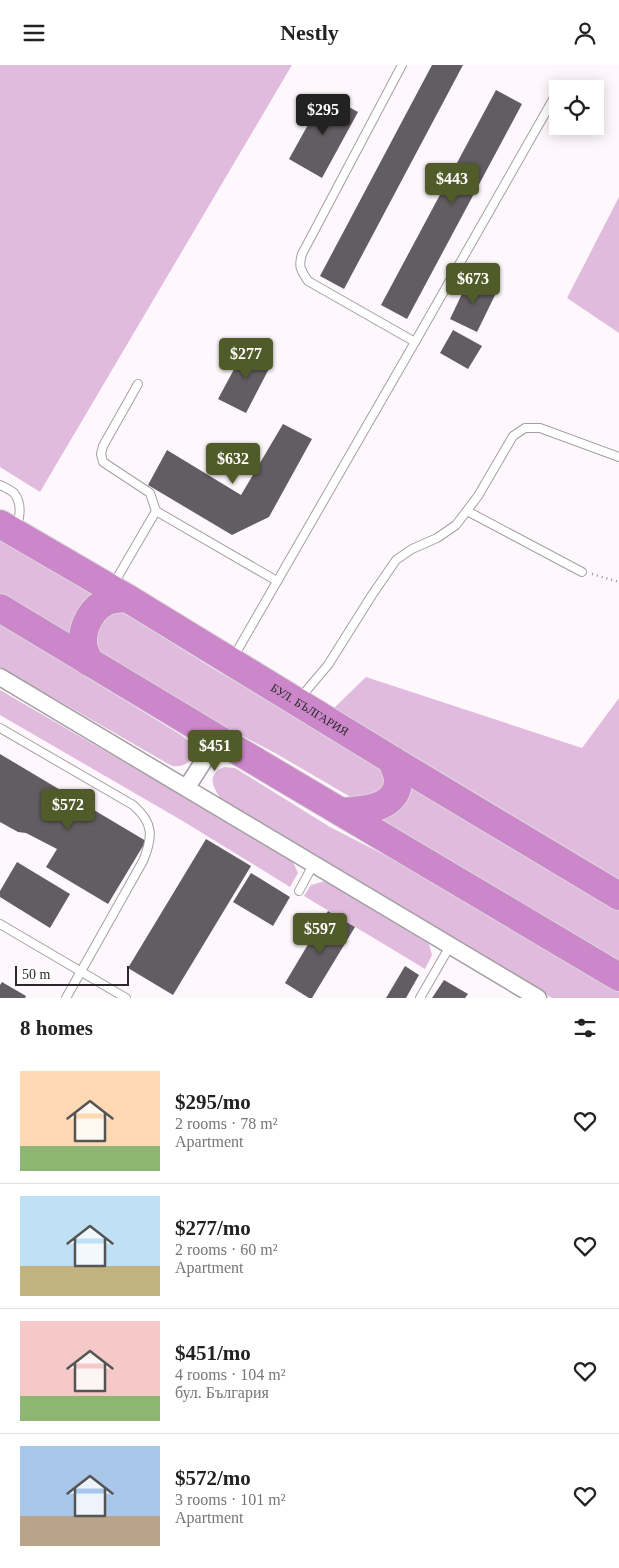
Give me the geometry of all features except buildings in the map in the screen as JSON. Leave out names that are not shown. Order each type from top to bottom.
[{"type":"highway","name":"БУЛ. БЪЛГАРИЯ","points":[[7,528],[119,593],[392,760],[619,895]]},
{"type":"highway","points":[[89,662],[83,644],[83,631],[88,619],[94,611],[119,593]]},
{"type":"highway","points":[[0,608],[619,977]]},
{"type":"highway","points":[[342,812],[377,807],[387,802],[394,794],[398,785],[392,760]]},
{"type":"street","points":[[0,677],[538,998]]},
{"type":"street","points":[[187,787],[218,739]]},
{"type":"lane","points":[[402,65],[299,263],[308,281],[415,342]]},
{"type":"lane","points":[[231,661],[549,107]]},
{"type":"lane","points":[[138,384],[103,446],[101,454],[103,462],[150,493],[156,511],[277,581]]},
{"type":"lane","points":[[297,702],[328,665],[396,560],[412,549],[437,538],[456,525],[478,496],[513,436],[525,428],[540,428],[619,457]]},
{"type":"lane","points":[[0,485],[13,493],[19,504],[19,519],[7,528]]},
{"type":"lane","points":[[119,593],[156,511]]},
{"type":"lane","points":[[467,511],[582,572]]},
{"type":"lane","points":[[0,728],[132,805],[141,812],[150,829],[150,840],[143,861],[66,998]]},
{"type":"lane","points":[[299,891],[313,865]]},
{"type":"lane","points":[[0,923],[126,998]]},
{"type":"lane","points":[[420,998],[450,946]]},
{"type":"path","points":[[582,572],[619,582]]},
{"type":"shaded area","points":[[0,65],[292,65],[40,492],[0,467]]},
{"type":"shaded area","points":[[619,197],[619,333],[567,298]]},
{"type":"shaded area","points":[[0,531],[96,594],[71,638],[0,595]]},
{"type":"shaded area","points":[[112,613],[124,613],[217,671],[289,712],[361,749],[385,773],[385,785],[380,794],[354,799],[275,753],[183,705],[98,653],[94,633],[96,626]]},
{"type":"shaded area","points":[[0,618],[85,676],[181,735],[191,743],[194,755],[192,758],[182,765],[172,766],[0,667]]},
{"type":"shaded area","points":[[366,677],[582,748],[619,698],[619,879],[334,708]]},
{"type":"shaded area","points":[[0,690],[293,862],[298,873],[290,887],[181,820],[0,715]]},
{"type":"shaded area","points":[[224,767],[235,768],[330,827],[482,905],[619,988],[619,998],[552,998],[317,859],[220,798],[213,785],[213,777],[215,773]]},
{"type":"shaded area","points":[[407,779],[619,906],[619,967],[368,818]]},
{"type":"shaded area","points":[[325,881],[429,944],[432,955],[425,969],[304,896],[311,885]]}]
